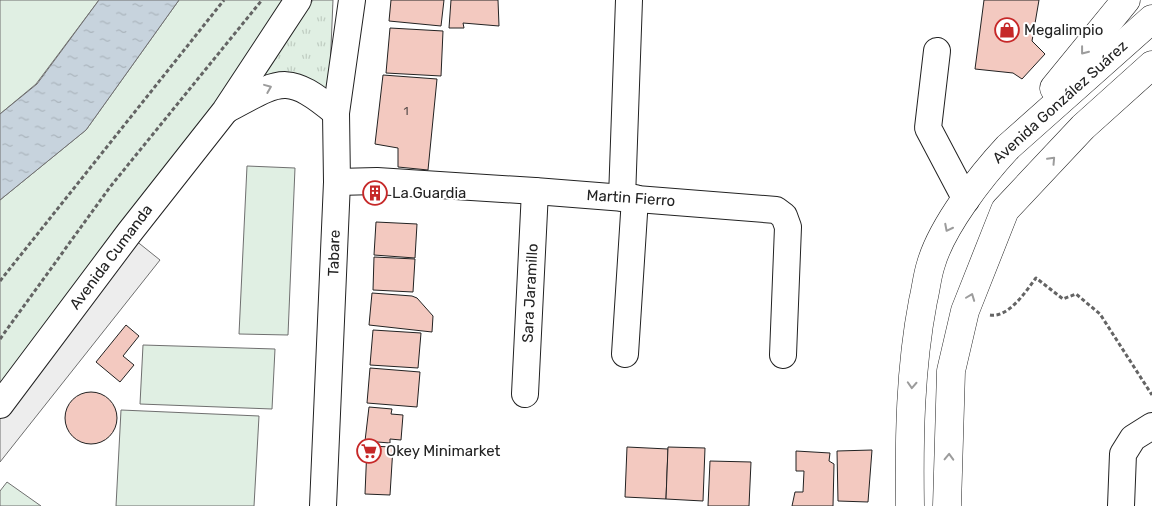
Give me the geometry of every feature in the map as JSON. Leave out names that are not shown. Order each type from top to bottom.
[{"type":"main road","points":[[1008,147],[1126,0]]},
{"type":"main road","name":"Avenida González Suárez","points":[[910,506],[909,437],[912,374],[931,263],[956,214],[989,166],[1152,19]]},
{"type":"main road","points":[[947,506],[951,371],[965,311],[1005,210],[1083,127],[1152,65]]},
{"type":"street","name":"Avenida Cumanda","points":[[0,405],[129,233],[225,111],[298,0]]},
{"type":"street","name":"Tabare","points":[[323,506],[337,182],[336,113],[352,0]]},
{"type":"street","points":[[625,354],[629,0]]},
{"type":"street","points":[[937,51],[928,128],[966,200]]},
{"type":"street","name":"Avenida Cumanda","points":[[225,111],[272,85],[295,85],[317,97],[336,113]]},
{"type":"street","name":"Martin Fierro","points":[[337,182],[376,181],[535,191],[776,210],[784,216],[788,226],[783,355]]},
{"type":"street","name":"Sara Jaramillo","points":[[525,394],[535,191]]},
{"type":"street","points":[[1121,506],[1123,454],[1143,432]]},
{"type":"path","points":[[0,281],[224,0]]},
{"type":"path","points":[[0,339],[110,187],[262,0]]},
{"type":"path","points":[[965,311],[995,316],[1014,306],[1036,278],[1063,299],[1076,294],[1100,314],[1152,396]]},
{"type":"green space","points":[[0,0],[99,0],[36,84],[0,114]]},
{"type":"green space","points":[[179,0],[297,0],[0,394],[0,200],[86,130]]},
{"type":"green space","points":[[313,0],[333,0],[329,94],[310,80],[293,74],[274,75],[252,82]]},
{"type":"green space","points":[[247,166],[295,168],[288,335],[239,334]]},
{"type":"green space","points":[[143,345],[275,349],[272,409],[140,404]]},
{"type":"green space","points":[[121,410],[259,416],[254,506],[116,506]]},
{"type":"green space","points":[[7,482],[41,506],[0,506],[0,491]]},
{"type":"shaded area","points":[[135,240],[160,260],[0,462],[0,413]]},
{"type":"water","points":[[99,0],[179,0],[86,130],[0,200],[0,114],[37,84]]},
{"type":"building","points":[[391,0],[444,0],[441,26],[389,21]]},
{"type":"building","points":[[451,0],[498,0],[499,26],[463,23],[464,28],[449,28]]},
{"type":"building","name":"Megalimpio","points":[[984,0],[1039,0],[1032,41],[1045,54],[1022,79],[1013,73],[975,69]]},
{"type":"building","points":[[390,28],[443,31],[441,76],[386,73]]},
{"type":"building","points":[[383,75],[437,79],[428,170],[398,167],[398,148],[375,144]]},
{"type":"building","points":[[376,222],[417,224],[415,258],[374,255]]},
{"type":"building","points":[[374,257],[415,259],[413,292],[373,290]]},
{"type":"building","points":[[372,293],[417,298],[433,316],[432,332],[369,325]]},
{"type":"building","points":[[126,325],[139,336],[123,356],[134,365],[120,382],[96,362]]},
{"type":"building","points":[[373,330],[421,333],[418,368],[370,365]]},
{"type":"building","points":[[370,368],[420,372],[417,407],[367,403]]},
{"type":"building","points":[[86,392],[96,392],[106,396],[113,403],[117,418],[113,433],[106,440],[96,444],[86,444],[76,440],[69,433],[65,423],[65,413],[69,403],[76,396]]},
{"type":"building","points":[[369,407],[392,409],[391,414],[403,415],[401,440],[390,439],[390,443],[365,441]]},
{"type":"building","points":[[367,446],[393,447],[390,495],[365,494]]},
{"type":"building","points":[[627,447],[668,449],[666,499],[625,497]]},
{"type":"building","points":[[668,447],[705,448],[703,501],[666,499]]},
{"type":"building","points":[[872,450],[868,502],[838,501],[837,451]]},
{"type":"building","points":[[796,451],[830,453],[829,461],[834,464],[833,506],[792,506],[795,492],[803,492],[804,471],[796,471]]},
{"type":"building","points":[[710,461],[751,462],[749,506],[708,506]]},
{"type":"place","name":"Megalimpio","points":[[1007,30]]},
{"type":"place","name":"La Guardia","points":[[375,193]]},
{"type":"place","name":"Okey Minimarket","points":[[369,451]]}]
